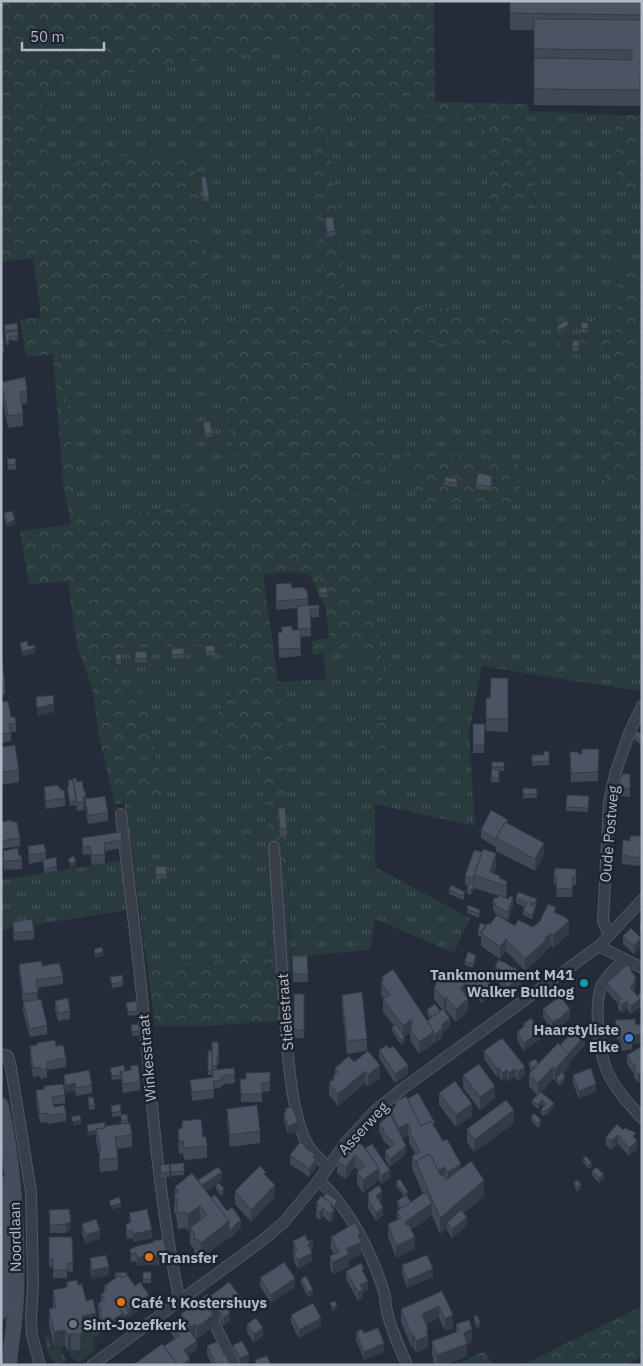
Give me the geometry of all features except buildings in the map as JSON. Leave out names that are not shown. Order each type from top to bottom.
[{"type":"main road","name":"Noordlaan","points":[[1,1105],[13,1179],[16,1224],[16,1301],[9,1365]]},
{"type":"main road","name":"Noordlaan","points":[[1,1184],[4,1225],[4,1271],[1,1312]]},
{"type":"street","name":"Oude Postweg","points":[[609,935],[603,922],[609,803],[615,774],[630,731],[642,706]]},
{"type":"street","name":"Winkesstraat","points":[[121,814],[141,990],[157,1164],[174,1276],[180,1302]]},
{"type":"street","name":"Stielestraat","points":[[274,847],[287,1047],[291,1079],[299,1122],[309,1147],[328,1167]]},
{"type":"street","name":"Asserweg","points":[[92,1365],[270,1234],[284,1222],[374,1112],[402,1089],[599,946],[642,900]]},
{"type":"street","points":[[599,946],[642,968]]},
{"type":"street","points":[[624,960],[601,986],[597,1026],[607,1071],[620,1092],[642,1118]]},
{"type":"street","name":"Noordlaan","points":[[1,1054],[8,1056],[11,1068],[31,1192],[32,1285],[30,1318],[32,1336],[40,1365]]},
{"type":"street","points":[[319,1180],[334,1194],[354,1224],[372,1263],[385,1294],[387,1312],[403,1363]]},
{"type":"street","points":[[215,1324],[234,1365]]},
{"type":"green space","points":[[1,1],[434,1],[435,102],[528,104],[535,208],[491,213],[484,117],[326,114],[351,333],[333,341],[338,353],[341,382],[335,393],[343,411],[366,419],[383,428],[389,448],[388,461],[374,475],[359,484],[352,498],[376,614],[383,674],[379,686],[368,684],[358,646],[313,655],[312,641],[329,638],[325,606],[309,574],[283,572],[263,575],[281,701],[292,1020],[208,1026],[155,1026],[147,966],[277,956],[270,840],[259,754],[231,748],[223,740],[214,724],[222,705],[240,681],[240,643],[113,649],[120,693],[148,694],[151,732],[164,798],[115,804],[99,736],[93,691],[77,646],[68,581],[29,585],[20,531],[71,524],[63,482],[53,354],[26,357],[20,319],[41,318],[33,258],[1,262]],"holes":[[[298,45],[308,113],[323,294],[312,298],[296,295],[248,312],[231,325],[218,349],[240,500],[99,517],[83,516],[77,498],[60,345],[204,327],[213,310],[194,160],[188,153],[170,153],[118,156],[49,165],[40,87]]]},
{"type":"green space","points":[[298,45],[308,113],[323,294],[312,298],[296,295],[218,349],[240,500],[99,517],[82,516],[77,498],[60,345],[204,327],[213,310],[194,160],[104,158],[49,165],[40,86]]},
{"type":"green space","points":[[528,111],[615,115],[617,187],[642,189],[642,266],[618,266],[616,340],[561,336],[559,346],[613,354],[605,483],[642,487],[642,686],[639,691],[482,666],[469,733],[475,826],[388,807],[387,720],[370,720],[375,804],[375,867],[470,918],[454,953],[375,919],[370,950],[291,957],[281,701],[278,682],[326,679],[323,652],[358,645],[368,684],[383,674],[376,614],[352,498],[359,484],[374,475],[366,419],[343,411],[335,393],[338,353],[333,341],[351,332],[326,113],[484,117],[491,213],[535,208]]},
{"type":"green space","points":[[615,115],[642,115],[642,189],[617,187]]},
{"type":"green space","points":[[618,266],[642,266],[642,487],[605,483],[613,355],[559,346],[561,336],[616,340]]},
{"type":"green space","points":[[369,299],[475,313],[493,312],[516,320],[525,331],[518,344],[500,352],[372,334],[361,325],[359,318],[360,304]]},
{"type":"green space","points":[[412,450],[517,462],[520,471],[519,504],[426,502],[412,487],[404,455]]},
{"type":"green space","points":[[240,643],[240,681],[222,705],[239,752],[259,753],[270,840],[277,956],[147,966],[124,803],[164,798],[151,732],[148,694],[120,693],[113,649]]},
{"type":"green space","points":[[370,720],[387,720],[388,807],[375,804]]},
{"type":"green space","points":[[124,860],[128,910],[1,930],[1,880]]},
{"type":"green space","points":[[642,1306],[642,1356],[625,1365],[523,1365]]},
{"type":"green space","points":[[99,1327],[99,1337],[93,1338],[95,1344],[94,1351],[79,1362],[71,1357],[69,1351],[71,1349],[75,1352],[81,1351],[84,1347],[85,1341],[82,1332]]},
{"type":"green space","points":[[49,1334],[52,1349],[61,1347],[64,1357],[68,1360],[56,1365],[47,1351],[45,1335]]},
{"type":"green space","points":[[485,1351],[493,1365],[454,1365]]},
{"type":"place","name":"Tankmonument M41 Walker Bulldog","points":[[584,983]]},
{"type":"place","name":"Haarstyliste Elke","points":[[629,1038]]},
{"type":"place","name":"Transfer","points":[[149,1257]]},
{"type":"place","name":"Café 't Kostershuys","points":[[121,1302]]},
{"type":"place","name":"Sint-Jozefkerk","points":[[73,1324]]}]
